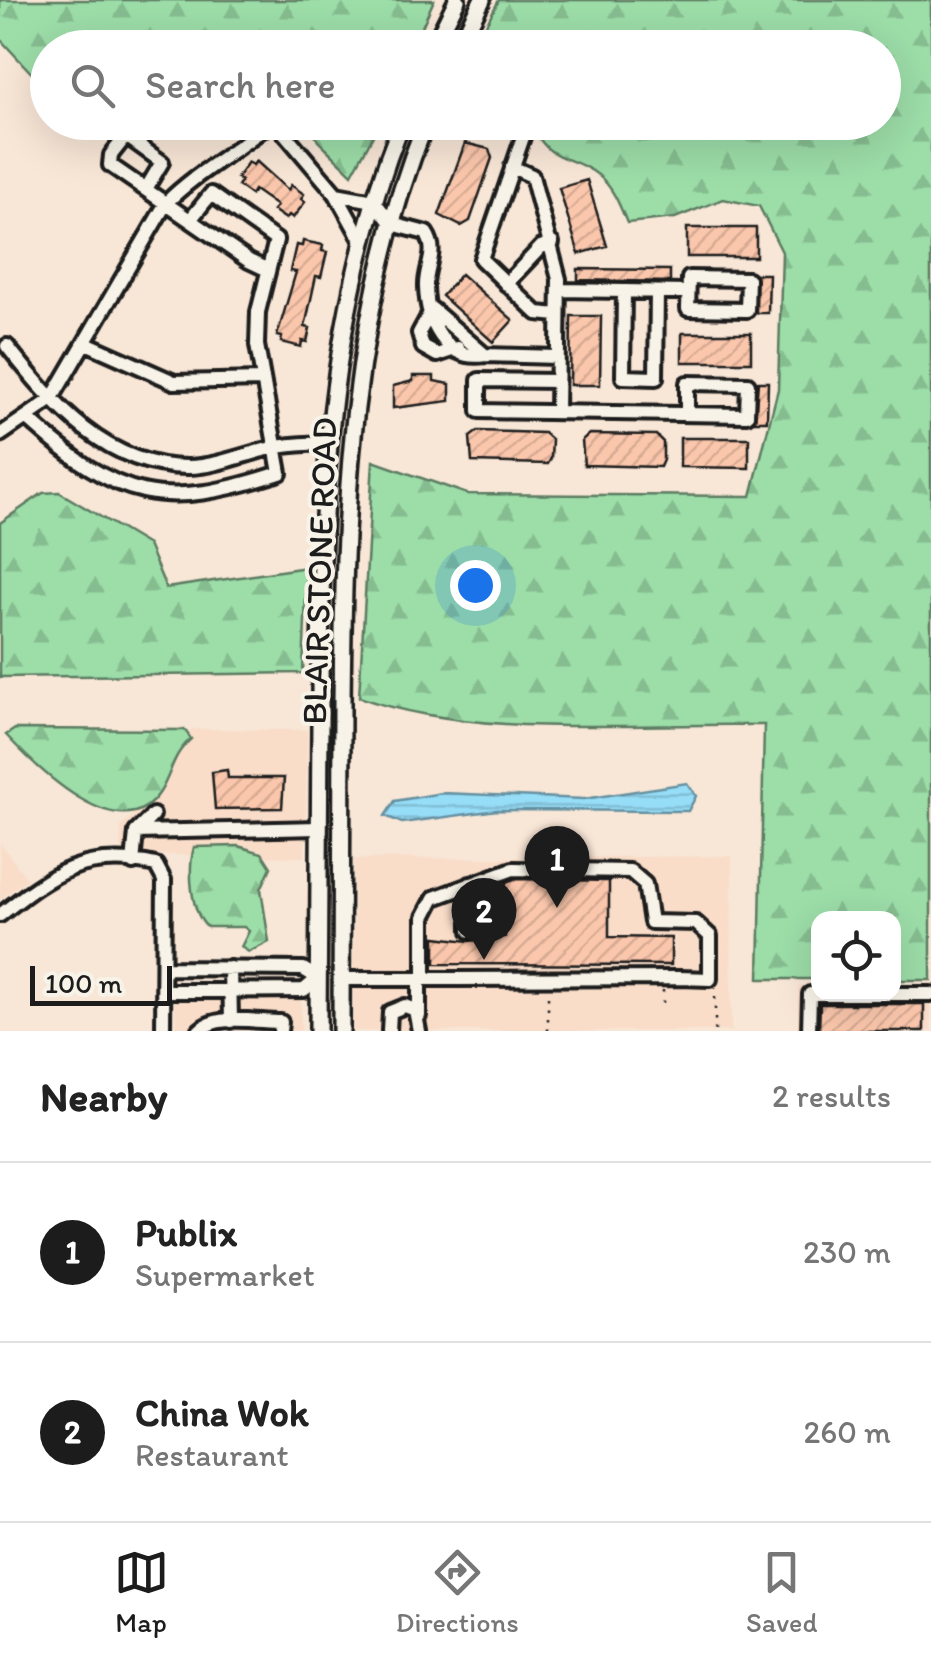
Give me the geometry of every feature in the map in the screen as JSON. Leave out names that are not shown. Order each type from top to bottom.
[{"type":"main road","points":[[442,30],[457,0]]},
{"type":"main road","points":[[467,30],[482,0]]},
{"type":"main road","name":"BLAIR STONE ROAD","points":[[318,1031],[320,554],[326,443],[341,340],[362,243],[396,140]]},
{"type":"main road","name":"BLAIR STONE ROAD","points":[[341,1031],[348,464],[362,345],[392,224],[420,140]]},
{"type":"main road","points":[[318,978],[341,979]]},
{"type":"street","points":[[0,435],[51,400],[166,203],[193,176],[251,140]]},
{"type":"street","points":[[290,140],[336,194],[362,243]]},
{"type":"street","points":[[522,140],[480,254],[484,264],[537,313],[558,315]]},
{"type":"street","points":[[512,167],[532,176],[552,243],[558,290],[556,412]]},
{"type":"street","points":[[146,189],[268,270]]},
{"type":"street","points":[[27,418],[65,453],[138,492],[165,497],[200,496],[280,472],[262,380],[258,312],[276,240],[211,194],[190,220]]},
{"type":"street","points":[[336,194],[374,201],[392,224],[429,238],[432,252],[426,288],[433,324],[455,351],[470,357],[558,357]]},
{"type":"street","points":[[506,284],[541,247],[552,243]]},
{"type":"street","points":[[688,278],[748,279],[747,310],[688,309],[688,292],[688,278]]},
{"type":"street","points":[[558,290],[688,292]]},
{"type":"street","points":[[624,291],[623,377],[656,378],[657,292]]},
{"type":"street","points":[[432,309],[485,355]]},
{"type":"street","points":[[455,351],[464,339]]},
{"type":"street","points":[[86,343],[174,382],[262,380]]},
{"type":"street","points":[[7,346],[51,400],[84,431],[108,445],[169,464],[204,465],[274,447],[326,443]]},
{"type":"street","points":[[557,381],[479,380],[479,411],[748,415],[748,384],[687,384],[686,414]]},
{"type":"street","points":[[132,863],[136,832],[153,814]]},
{"type":"street","points":[[136,832],[319,828]]},
{"type":"street","points":[[0,915],[52,874],[68,867],[156,865],[164,880],[164,1031]]},
{"type":"street","points":[[341,979],[422,979],[710,979],[710,936],[696,923],[651,922],[645,884],[630,871],[513,868],[434,898],[428,907],[422,979],[419,998],[419,1031]]},
{"type":"street","points":[[470,884],[470,931]]},
{"type":"street","points":[[164,968],[303,969],[318,978],[304,990],[164,990]]},
{"type":"street","points":[[230,968],[231,1021]]},
{"type":"street","points":[[809,1031],[810,994],[931,994]]},
{"type":"street","points":[[386,1031],[384,1008],[389,1002],[419,998]]},
{"type":"street","points":[[386,1031],[390,1012],[405,1006],[414,1010],[419,1031]]},
{"type":"street","points":[[202,1031],[211,1022],[231,1021],[281,1022],[280,1031]]},
{"type":"path","points":[[548,979],[548,1031]]},
{"type":"shaded area","points":[[192,729],[307,730],[305,857],[120,854],[121,827],[162,785],[168,759]]},
{"type":"shaded area","points":[[0,843],[27,879],[0,899]]},
{"type":"shaded area","points":[[732,856],[731,1031],[353,1031],[354,859]]},
{"type":"shaded area","points":[[798,986],[811,986],[811,1001],[901,1001],[901,986],[931,986],[931,1031],[798,1031]]},
{"type":"shaded area","points":[[301,996],[301,1031],[176,1031],[175,1000],[181,997]]},
{"type":"green space","points":[[0,0],[434,0],[421,30],[30,30],[30,72],[0,39]]},
{"type":"green space","points":[[499,0],[931,0],[931,980],[901,980],[901,911],[811,911],[811,979],[759,979],[764,725],[506,724],[405,710],[359,697],[373,461],[467,494],[751,496],[778,389],[782,252],[759,206],[723,199],[675,218],[627,223],[616,197],[603,180],[588,168],[555,154],[540,140],[901,140],[901,30],[483,30]]},
{"type":"green space","points":[[318,140],[371,140],[352,174]]},
{"type":"green space","points":[[59,492],[148,545],[166,588],[307,567],[303,673],[0,677],[0,523],[43,493]]},
{"type":"green space","points":[[15,729],[185,730],[191,739],[176,758],[160,792],[143,808],[124,813],[102,809],[57,783],[6,735]]},
{"type":"green space","points":[[238,846],[262,853],[271,867],[261,889],[269,942],[249,952],[241,947],[249,931],[244,927],[207,927],[197,911],[192,889],[194,847]]},
{"type":"water","points":[[687,783],[696,796],[688,811],[497,810],[402,823],[385,816],[395,801],[442,793],[584,799]]},
{"type":"building","points":[[465,143],[489,149],[492,158],[470,221],[461,226],[439,215]]},
{"type":"building","points":[[256,161],[288,190],[291,185],[304,194],[301,199],[305,202],[293,218],[289,215],[286,219],[273,210],[277,206],[254,190],[251,195],[238,186],[241,181],[237,178],[248,162],[253,165]]},
{"type":"building","points":[[587,180],[607,246],[579,254],[559,188]]},
{"type":"building","points":[[687,228],[756,228],[756,257],[687,257]]},
{"type":"building","points":[[303,241],[323,245],[322,251],[327,252],[321,277],[316,276],[305,327],[310,328],[307,342],[302,341],[301,347],[281,342],[282,337],[277,336],[296,272],[290,271],[296,245],[302,246]]},
{"type":"building","points":[[578,269],[670,270],[670,282],[578,280]]},
{"type":"building","points":[[461,274],[513,320],[493,342],[442,296]]},
{"type":"building","points":[[756,274],[769,274],[768,313],[756,313]]},
{"type":"building","points":[[571,316],[601,316],[600,385],[570,385]]},
{"type":"building","points":[[682,333],[751,333],[751,362],[682,362]]},
{"type":"building","points":[[413,376],[434,376],[434,381],[450,384],[450,401],[393,408],[393,386],[413,381]]},
{"type":"building","points":[[758,382],[768,382],[767,421],[755,421]]},
{"type":"building","points":[[478,431],[544,433],[552,440],[551,458],[548,464],[472,462],[470,437]]},
{"type":"building","points":[[589,434],[656,435],[663,442],[663,460],[660,467],[584,465],[582,440]]},
{"type":"building","points":[[680,438],[749,438],[749,468],[680,467]]},
{"type":"building","points":[[227,770],[228,778],[284,778],[282,808],[215,809],[212,772]]},
{"type":"building","points":[[609,881],[609,937],[671,938],[671,965],[435,964],[435,937],[469,941],[505,937],[506,882]]},
{"type":"building","points":[[820,1004],[924,1004],[924,1031],[819,1031]]},
{"type":"place","name":"Publix","points":[[557,908]]},
{"type":"place","name":"China Wok","points":[[484,960]]}]
